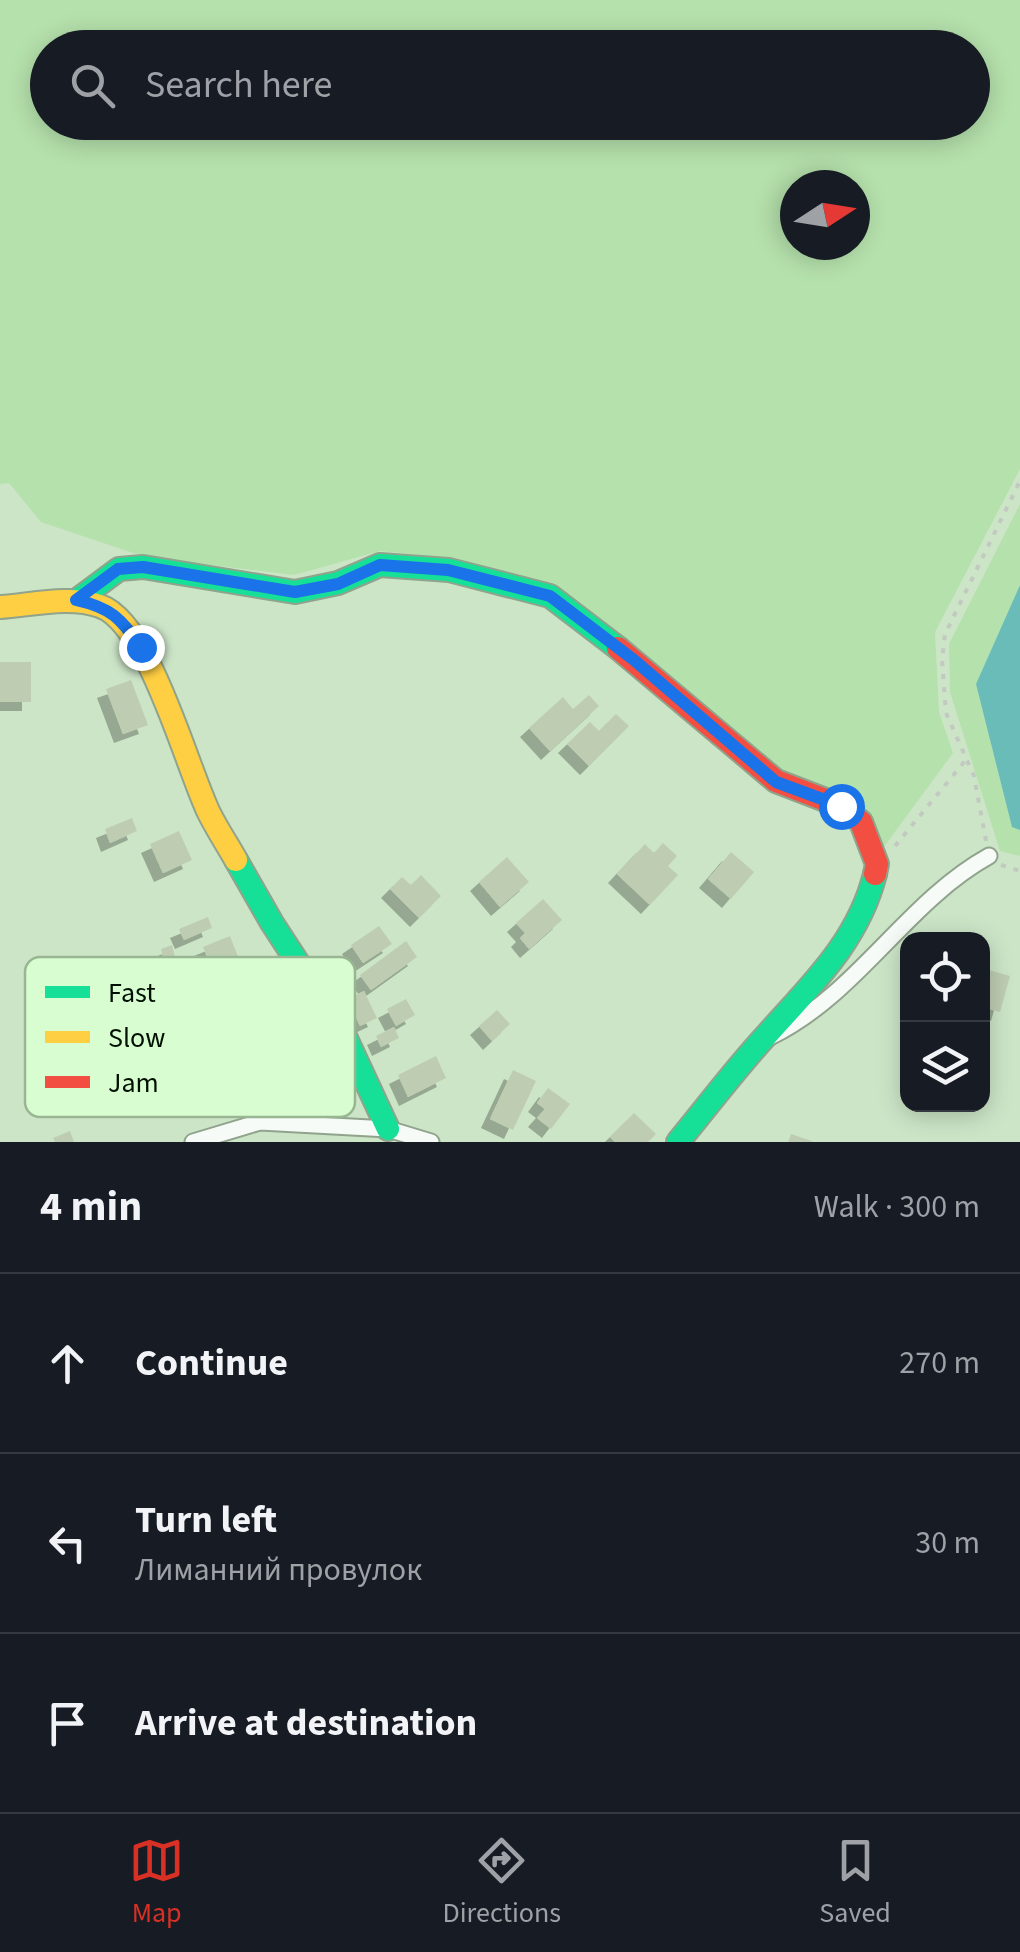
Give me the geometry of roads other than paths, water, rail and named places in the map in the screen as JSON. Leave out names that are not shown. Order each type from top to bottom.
[{"type":"street","points":[[76,600],[118,569],[143,567],[295,592],[338,584],[380,565],[448,570],[550,596],[634,660],[776,782],[841,806],[861,822],[877,864],[867,906],[824,973],[761,1041],[678,1142]]},
{"type":"street","points":[[0,606],[76,600],[100,606],[120,618],[141,647],[209,812],[294,957]]},
{"type":"street","points":[[761,1041],[813,1012],[958,873],[989,856]]},
{"type":"street","points":[[355,1058],[388,1129]]},
{"type":"street","points":[[192,1142],[260,1122],[388,1129],[431,1142]]},
{"type":"water","points":[[1020,585],[1020,830],[1012,827],[976,684]]}]
